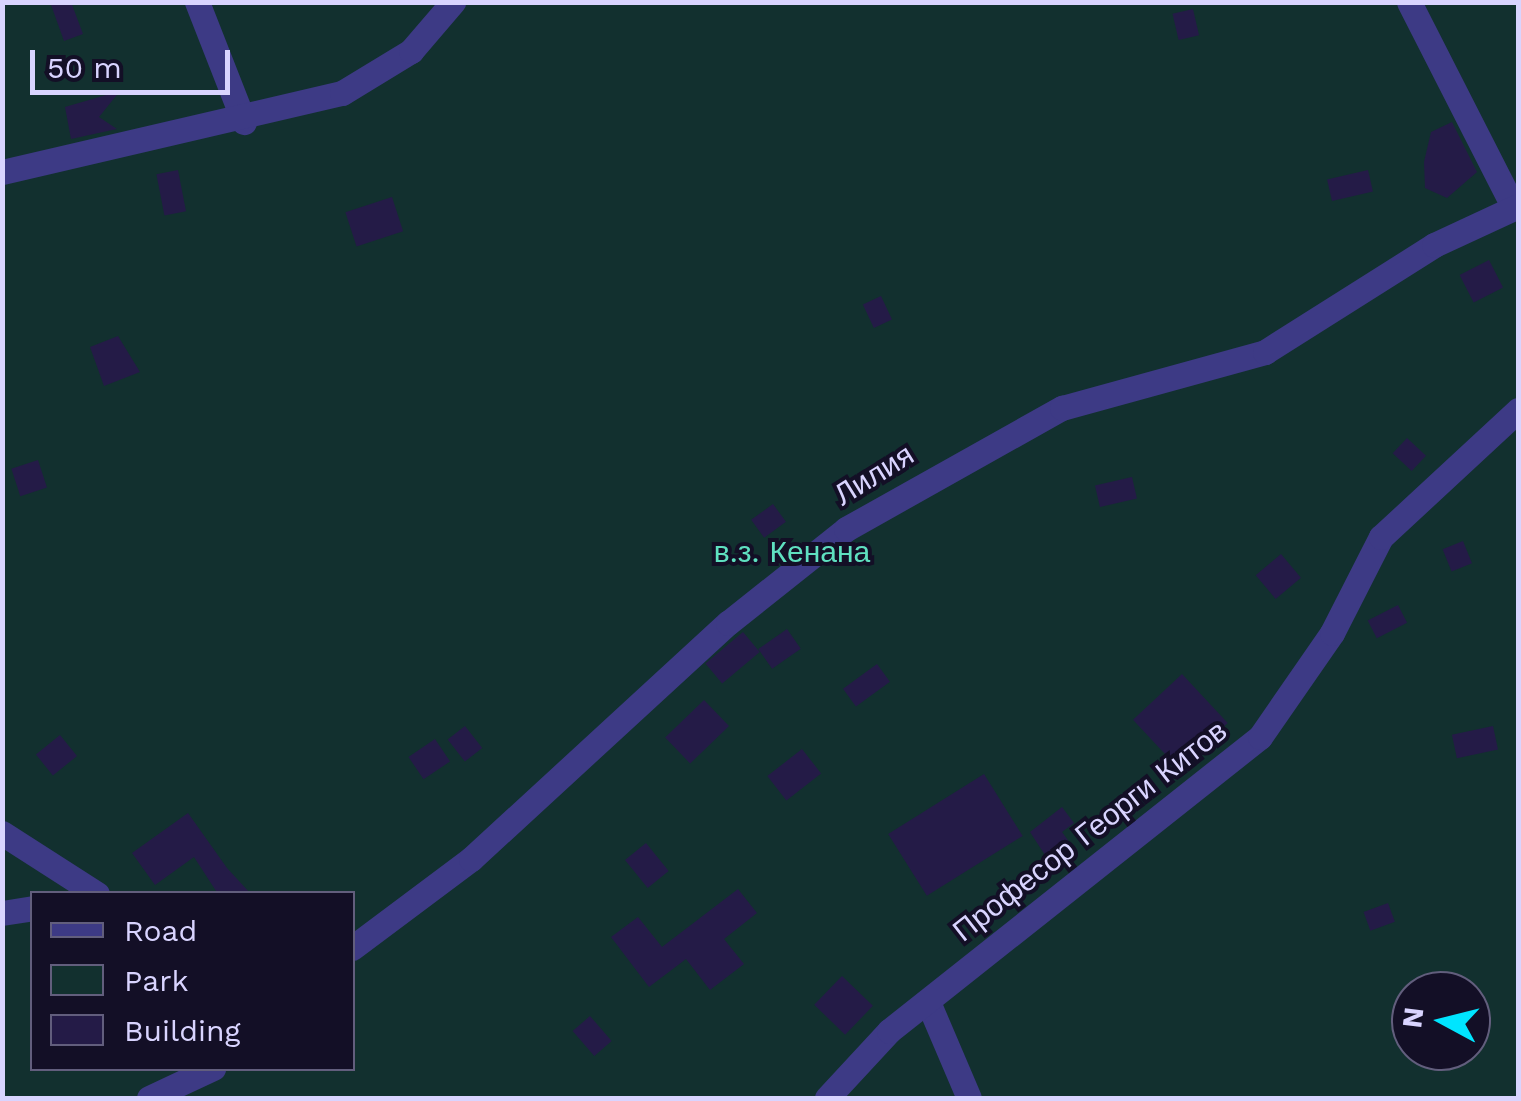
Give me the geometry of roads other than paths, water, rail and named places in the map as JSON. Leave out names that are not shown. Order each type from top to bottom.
[{"type":"street","points":[[197,2],[244,122]]},
{"type":"street","points":[[2,172],[244,122],[378,74],[453,2]]},
{"type":"street","points":[[1409,2],[1516,207]]},
{"type":"street","name":"Лилия","points":[[355,946],[470,859],[728,622],[846,529],[1062,408],[1265,352],[1434,245],[1516,207]]},
{"type":"street","name":"Професор Георги Китов","points":[[827,1098],[928,1002],[1260,738],[1332,633],[1381,536],[1518,410]]},
{"type":"street","points":[[2,834],[91,891]]},
{"type":"street","points":[[2,913],[30,908]]},
{"type":"street","points":[[928,1002],[969,1098]]},
{"type":"street","points":[[149,1098],[207,1071]]},
{"type":"park label","name":"в.з. Кенана","points":[[792,552]]}]
